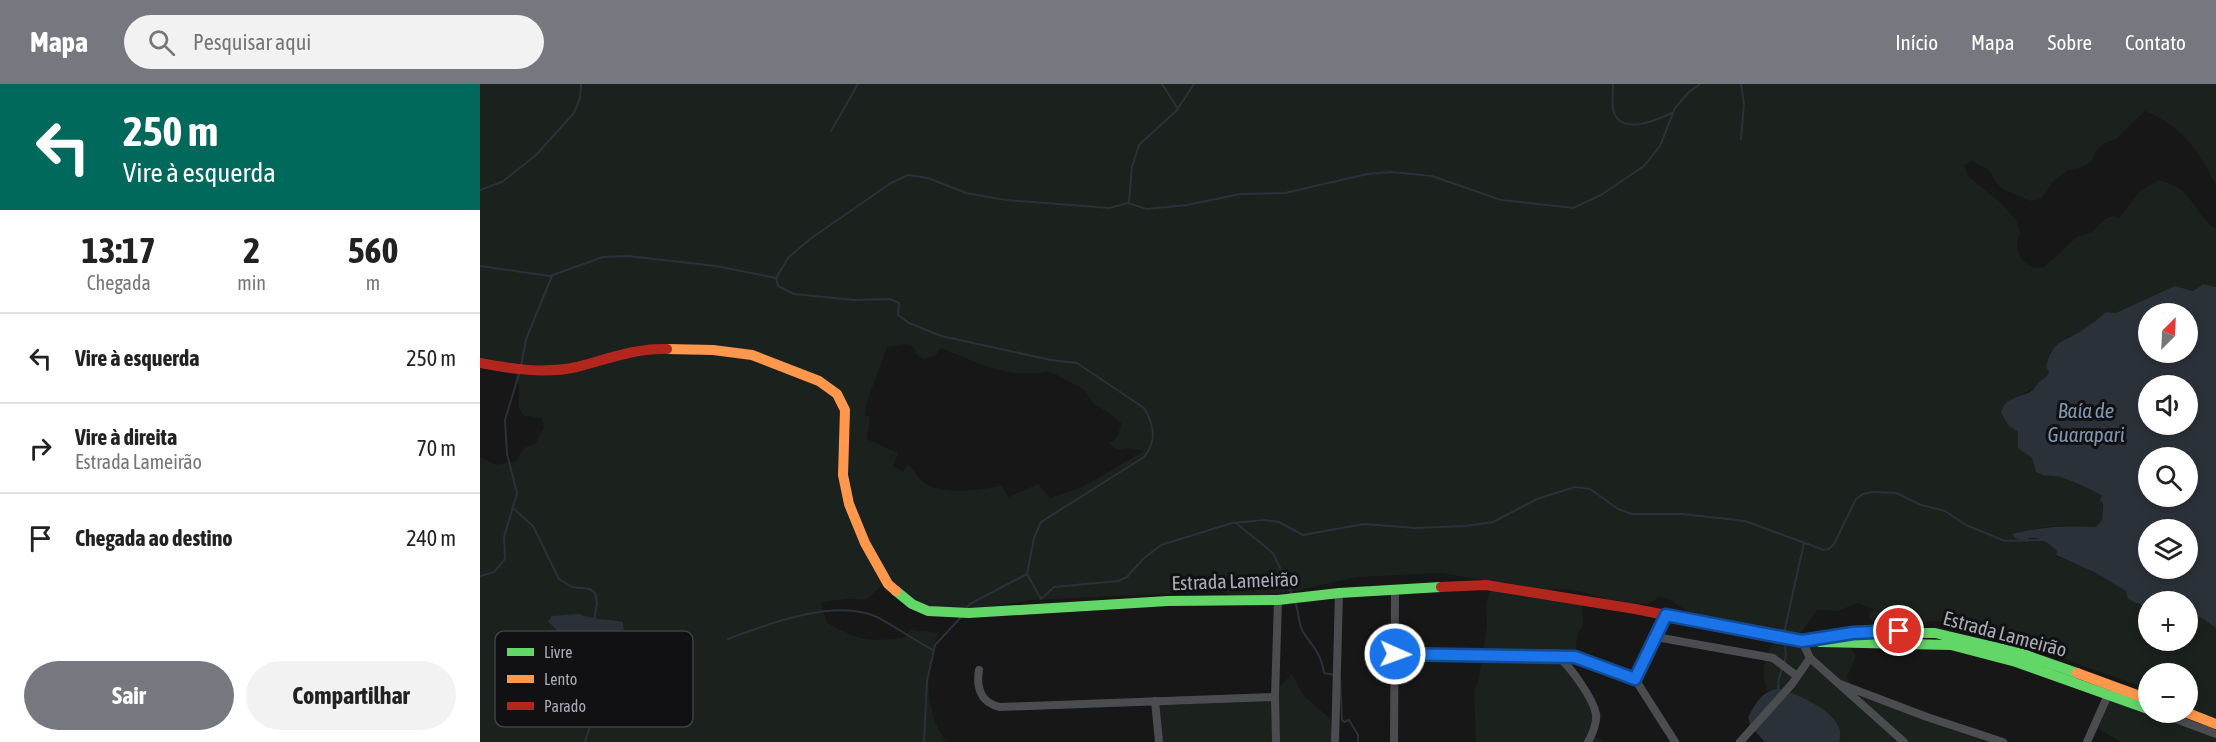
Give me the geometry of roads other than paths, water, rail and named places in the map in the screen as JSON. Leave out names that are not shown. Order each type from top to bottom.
[{"type":"street","name":"Estrada Lameirão","points":[[480,363],[540,371],[575,367],[649,348],[713,350],[752,355],[819,381],[837,394],[845,410],[843,475],[849,504],[865,543],[888,584],[912,604],[928,611],[969,613],[1039,607],[1156,602],[1278,600],[1339,593],[1486,585],[1805,640],[1853,633],[1935,633],[2020,653],[2138,695]]},
{"type":"street","points":[[1394,742],[1395,590]]},
{"type":"street","points":[[1335,742],[1339,593]]},
{"type":"street","points":[[1276,742],[1278,600]]},
{"type":"street","points":[[1635,679],[1666,615]]},
{"type":"street","points":[[1656,637],[1773,658],[1797,676]]},
{"type":"street","points":[[1904,742],[1810,658],[1805,640],[1841,644],[1951,645],[2016,662],[2138,706]]},
{"type":"street","points":[[1395,654],[1586,659],[1635,679],[1675,742]]},
{"type":"street","points":[[1559,657],[1578,682],[1595,712],[1594,730],[1588,742]]},
{"type":"street","points":[[1740,742],[1810,658]]},
{"type":"street","points":[[979,670],[977,682],[982,697],[997,706],[1275,697]]},
{"type":"street","points":[[1840,684],[1927,717],[2003,742]]},
{"type":"street","points":[[2087,742],[2108,695]]},
{"type":"street","points":[[1155,701],[1159,742]]},
{"type":"street","points":[[2198,717],[2216,724]]},
{"type":"street","points":[[2186,723],[2216,734]]},
{"type":"water","name":"Baía de Guarapari","points":[[2203,284],[2216,287],[2216,628],[2198,617],[2198,591],[2138,591],[2138,604],[2128,599],[2126,591],[2094,572],[2056,555],[2057,551],[2044,541],[2029,538],[2027,542],[2015,538],[2012,534],[2064,526],[2096,527],[2102,520],[2103,504],[2100,500],[2102,496],[2088,488],[2060,477],[2046,476],[2036,472],[2032,458],[2018,448],[2018,432],[2009,426],[2001,413],[2003,408],[2012,399],[2031,391],[2047,376],[2049,372],[2046,367],[2049,358],[2060,343],[2087,327],[2106,312],[2116,313],[2175,286],[2193,291]]},
{"type":"water","points":[[579,614],[623,622],[624,631],[558,631],[548,621],[552,616]]},
{"type":"water","points":[[1777,689],[1785,690],[1751,727],[1748,718],[1756,703],[1767,693]]},
{"type":"water","points":[[1786,691],[1804,698],[1832,717],[1838,724],[1839,742],[1765,742],[1753,729]]},
{"type":"waterway","points":[[480,190],[502,182],[536,155],[574,113],[580,98],[581,84]]},
{"type":"waterway","points":[[831,131],[858,84]]},
{"type":"waterway","points":[[1162,84],[1178,109]]},
{"type":"waterway","points":[[1129,202],[1132,167],[1139,145],[1177,110],[1194,84]]},
{"type":"waterway","points":[[1613,84],[1613,109],[1623,122],[1639,124],[1672,113]]},
{"type":"waterway","points":[[1700,84],[1689,92],[1675,108],[1660,146],[1644,166],[1601,195],[1573,208],[1501,200],[1432,176],[1391,172],[1367,174],[1285,193],[1240,194],[1187,205],[1147,209],[1128,203],[1109,208],[1006,200],[966,193],[928,178],[908,175],[891,183],[810,239],[788,258],[776,278],[778,286],[794,294],[854,300],[890,299],[899,303],[898,315],[909,323],[941,336],[1051,360],[1077,363],[1144,408],[1153,433],[1151,445],[1144,457],[1041,522],[1034,538],[1027,574],[1041,599],[1054,587],[1118,581],[1127,577],[1143,559],[1161,545],[1232,523],[1264,520],[1279,522],[1303,535],[1364,524],[1415,528],[1466,526],[1493,522],[1537,499],[1575,487],[1590,489],[1618,509],[1632,514],[1683,514],[1745,521],[1824,550],[1834,544],[1856,499],[1863,494],[1873,492],[1896,493],[1921,505],[1945,511],[1966,525],[2005,541],[2043,540]]},
{"type":"waterway","points":[[1741,84],[1744,104],[1741,139]]},
{"type":"waterway","points":[[480,266],[550,276],[603,257],[628,256],[716,266],[776,278]]},
{"type":"waterway","points":[[521,366],[526,339],[552,276]]},
{"type":"waterway","points":[[480,576],[494,572],[505,559],[504,537],[517,493],[507,454],[505,420],[519,374]]},
{"type":"waterway","points":[[514,509],[533,526],[559,579],[572,587],[590,589],[595,593],[597,603],[594,621]]},
{"type":"waterway","points":[[1236,523],[1273,553],[1292,594]]},
{"type":"waterway","points":[[1784,633],[1804,543]]},
{"type":"waterway","points":[[965,610],[970,604],[1027,574]]},
{"type":"waterway","points":[[1295,602],[1302,630],[1318,654],[1324,673],[1334,675]]},
{"type":"waterway","points":[[728,639],[782,620],[842,610],[877,617],[933,650]]},
{"type":"waterway","points":[[924,742],[927,681],[935,645],[963,615]]},
{"type":"waterway","points":[[1779,691],[1779,678],[1786,656],[1784,642]]},
{"type":"waterway","points":[[1340,679],[1342,720],[1344,722],[1349,720],[1358,735],[1358,742]]},
{"type":"waterway","points":[[585,742],[590,727]]}]
